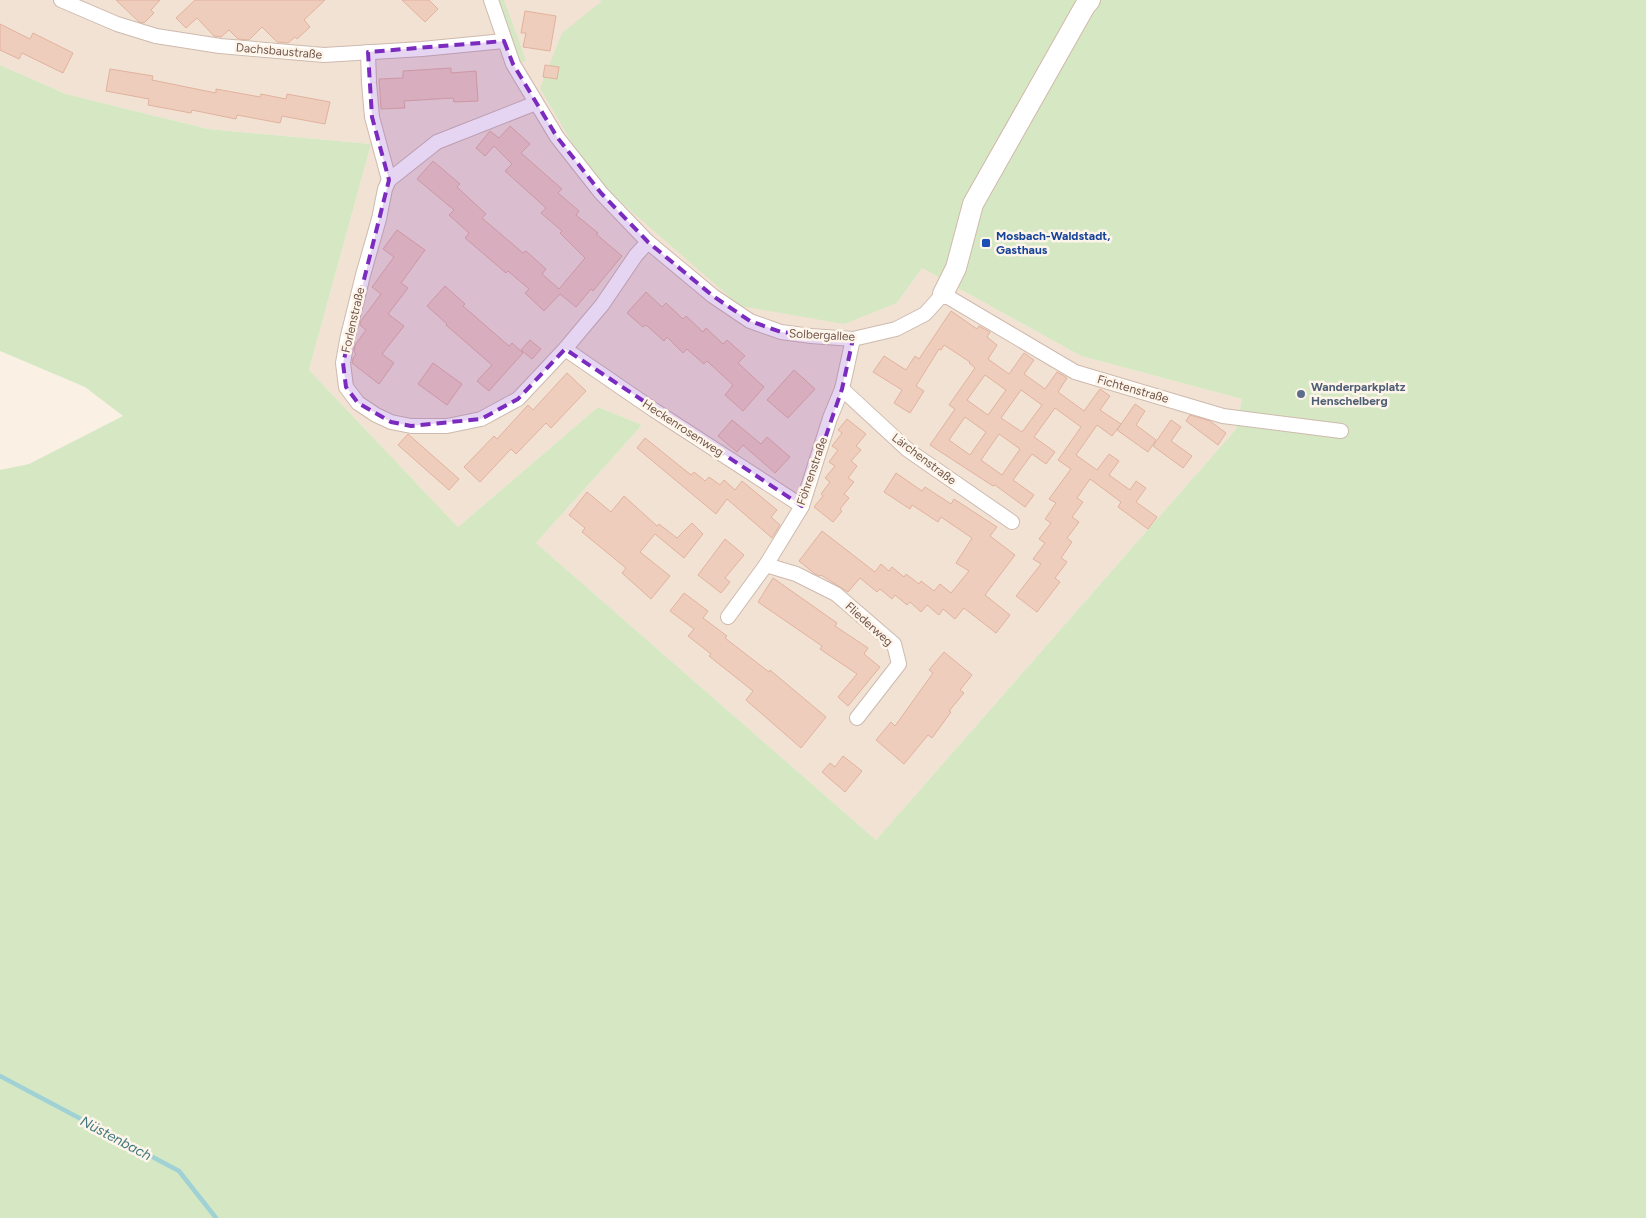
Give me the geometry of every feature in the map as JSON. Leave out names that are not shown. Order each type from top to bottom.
[{"type":"street","name":"Dachsbaustraße","points":[[60,0],[117,24],[156,36],[200,44],[324,55],[422,49],[504,41]]},
{"type":"street","name":"Solbergallee","points":[[491,0],[513,64],[557,137],[601,193],[648,242],[713,296],[750,321],[781,332],[810,336],[853,338],[896,330],[925,314],[943,294],[956,268],[973,204],[1090,0]]},
{"type":"street","points":[[368,52],[372,117],[389,180],[437,142],[536,103]]},
{"type":"street","name":"Forlenstraße","points":[[389,180],[363,275],[343,363],[346,386],[358,402],[376,415],[391,422],[411,426],[447,426],[481,419],[518,399],[565,349],[602,305],[636,255],[648,242]]},
{"type":"street","name":"Fichtenstraße","points":[[943,294],[1075,372],[1223,416],[1341,431]]},
{"type":"street","name":"Föhrenstraße","points":[[728,617],[766,565],[802,506],[830,418],[842,389],[853,338]]},
{"type":"street","name":"Heckenrosenweg","points":[[565,349],[654,410],[802,506]]},
{"type":"street","name":"Lärchenstraße","points":[[842,389],[908,450],[1012,522]]},
{"type":"street","name":"Fliederweg","points":[[766,565],[796,574],[836,594],[894,644],[899,664],[856,718]]},
{"type":"highlighted area","points":[[504,41],[513,64],[557,137],[601,193],[648,242],[713,296],[750,321],[781,332],[853,339],[842,389],[802,506],[565,349],[518,399],[481,419],[411,426],[391,422],[358,403],[346,387],[343,363],[389,180],[372,117],[368,52]]},
{"type":"shaded area","points":[[0,0],[600,0],[897,303],[922,268],[1081,356],[1242,399],[1236,429],[876,840],[536,543],[642,425],[598,407],[458,527],[309,370],[371,144],[208,129],[66,94],[0,65]]},
{"type":"green space","points":[[491,0],[504,0],[526,61],[513,64]]},
{"type":"green space","points":[[600,0],[1646,0],[1646,1218],[0,1218],[0,470],[29,464],[123,416],[85,387],[0,351],[0,65],[66,94],[208,129],[371,144],[309,370],[458,527],[598,407],[642,425],[536,543],[876,840],[1236,429],[1242,399],[1081,356],[922,268],[897,303],[844,324],[740,306],[591,176],[540,88],[562,33],[601,2]]},
{"type":"building","points":[[116,0],[160,0],[151,10],[154,13],[144,23],[139,22]]},
{"type":"building","points":[[195,0],[325,0],[304,20],[310,27],[297,39],[295,37],[288,43],[277,42],[262,27],[249,40],[238,39],[229,30],[221,37],[214,36],[197,18],[186,28],[176,18]]},
{"type":"building","points":[[402,0],[429,0],[438,9],[425,22]]},
{"type":"building","points":[[525,11],[556,16],[550,51],[523,47],[526,33],[521,33]]},
{"type":"building","points":[[0,24],[30,39],[33,33],[73,53],[63,73],[22,53],[19,59],[0,50]]},
{"type":"building","points":[[545,65],[559,67],[557,79],[543,77]]},
{"type":"building","points":[[451,68],[451,73],[476,71],[478,101],[454,102],[453,98],[404,101],[405,108],[381,109],[379,79],[403,78],[403,71]]},
{"type":"building","points":[[110,69],[153,76],[152,80],[216,93],[216,89],[260,97],[261,94],[286,99],[287,94],[330,102],[325,124],[282,116],[280,123],[237,115],[236,119],[192,110],[191,113],[148,105],[149,99],[106,91]]},
{"type":"building","points":[[510,126],[530,144],[521,153],[562,189],[558,193],[579,211],[576,215],[622,256],[593,291],[591,289],[576,307],[560,294],[544,311],[525,293],[529,289],[508,271],[506,273],[465,238],[469,233],[449,215],[454,210],[417,179],[433,161],[460,184],[457,187],[486,214],[482,218],[523,253],[526,251],[546,269],[542,274],[559,289],[585,258],[560,233],[562,231],[541,213],[546,208],[505,171],[512,164],[494,146],[485,156],[476,148],[490,131],[499,138]]},
{"type":"building","points":[[397,230],[425,250],[401,283],[408,288],[388,314],[404,326],[382,354],[394,363],[379,384],[352,363],[356,354],[354,352],[355,345],[366,330],[360,325],[360,322],[381,294],[372,287],[394,257],[383,249]]},
{"type":"building","points":[[445,286],[465,304],[463,306],[509,346],[512,343],[523,353],[489,391],[477,381],[492,365],[427,306]]},
{"type":"building","points":[[646,292],[662,307],[666,303],[683,319],[686,316],[703,332],[706,328],[723,344],[727,340],[745,356],[738,363],[764,387],[743,411],[725,395],[733,385],[707,361],[704,364],[687,349],[683,353],[667,337],[664,341],[646,325],[643,327],[627,313]]},
{"type":"building","points":[[951,311],[977,329],[979,326],[990,332],[987,337],[997,345],[988,359],[1009,374],[1024,353],[1034,360],[1024,374],[1045,389],[1057,372],[1064,376],[1067,378],[1058,392],[1084,411],[1100,389],[1110,396],[1100,410],[1121,424],[1112,436],[1097,425],[1076,455],[1097,470],[1109,454],[1119,461],[1109,475],[1130,490],[1136,481],[1146,488],[1136,502],[1157,517],[1148,529],[1118,507],[1121,502],[1090,479],[1077,498],[1083,502],[1072,517],[1079,522],[1067,538],[1072,542],[1061,558],[1067,562],[1055,578],[1060,582],[1037,612],[1016,596],[1041,564],[1033,559],[1045,543],[1039,539],[1051,523],[1045,519],[1056,503],[1049,499],[1071,469],[1058,460],[1081,427],[1055,408],[1034,437],[1055,452],[1046,464],[1032,454],[1013,480],[1034,495],[1025,507],[995,485],[993,486],[930,445],[955,409],[949,405],[975,368],[970,362],[944,345],[941,350],[939,349],[916,386],[924,391],[910,413],[894,403],[902,390],[873,372],[884,356],[906,370],[915,356],[919,359]],"holes":[[[985,375],[1006,390],[988,415],[967,400]],[[1021,390],[1042,405],[1022,432],[1001,418]],[[965,417],[986,432],[970,455],[949,440]],[[999,434],[1020,449],[1002,475],[981,460]]]},
{"type":"building","points":[[530,340],[541,349],[532,359],[521,350]]},
{"type":"building","points":[[433,363],[462,384],[447,405],[418,384]]},
{"type":"building","points":[[794,370],[815,389],[788,418],[767,400]]},
{"type":"building","points":[[567,373],[586,391],[551,428],[546,423],[516,454],[511,449],[480,482],[464,467],[494,436],[497,439],[528,405],[533,410]]},
{"type":"building","points":[[1135,404],[1145,411],[1136,425],[1156,440],[1148,452],[1117,430]]},
{"type":"building","points":[[1190,415],[1210,421],[1226,433],[1218,445],[1186,421]]},
{"type":"building","points":[[847,419],[866,434],[856,446],[861,450],[851,461],[857,466],[848,478],[854,482],[844,494],[849,498],[833,522],[814,507],[823,496],[821,494],[830,482],[825,478],[835,466],[829,462],[838,450],[832,446],[842,433],[838,430]]},
{"type":"building","points":[[732,420],[761,444],[767,437],[790,457],[775,473],[743,445],[737,452],[718,436]]},
{"type":"building","points":[[1171,420],[1181,427],[1171,441],[1192,456],[1183,468],[1153,446]]},
{"type":"building","points":[[408,434],[459,479],[449,490],[398,445]]},
{"type":"building","points":[[645,438],[691,475],[694,472],[705,481],[709,477],[720,485],[724,480],[735,490],[742,481],[777,510],[771,517],[780,525],[772,538],[727,499],[716,514],[637,448]]},
{"type":"building","points":[[896,473],[922,491],[925,487],[951,504],[954,499],[997,527],[990,536],[1015,555],[985,595],[1010,615],[996,633],[964,608],[955,619],[943,609],[939,615],[927,605],[921,612],[910,602],[907,605],[895,595],[892,599],[880,589],[877,592],[860,578],[848,592],[821,575],[815,574],[799,561],[822,531],[875,572],[881,564],[889,571],[892,567],[904,577],[906,574],[919,584],[921,581],[934,591],[940,584],[951,593],[969,571],[956,563],[972,538],[941,517],[938,522],[912,505],[910,509],[884,492]]},
{"type":"building","points":[[587,492],[611,512],[624,496],[657,526],[659,524],[677,538],[692,523],[703,534],[684,558],[655,534],[640,552],[670,576],[651,599],[622,573],[626,568],[582,532],[585,528],[569,515]]},
{"type":"building","points":[[725,539],[744,555],[725,578],[730,582],[721,593],[698,575]]},
{"type":"building","points":[[773,578],[837,623],[835,626],[868,648],[864,654],[880,667],[848,706],[838,697],[857,674],[820,649],[822,646],[758,602]]},
{"type":"building","points":[[684,593],[708,611],[703,618],[727,636],[725,638],[769,672],[770,670],[826,717],[801,748],[746,700],[753,691],[709,656],[711,654],[688,636],[694,629],[670,611]]},
{"type":"building","points":[[944,652],[972,675],[960,690],[964,693],[949,711],[951,712],[932,738],[928,735],[904,764],[876,740],[891,722],[895,726],[933,673],[929,670]]},
{"type":"building","points":[[843,756],[862,771],[845,792],[822,772],[830,763],[835,767]]},
{"type":"waterway","name":"Nüstenbach","points":[[0,1076],[179,1171],[216,1218]]},
{"type":"place","name":"Mosbach-Waldstadt, Gasthaus","points":[[986,243]]},
{"type":"place","name":"Wanderparkplatz Henschelberg","points":[[1301,394]]}]
